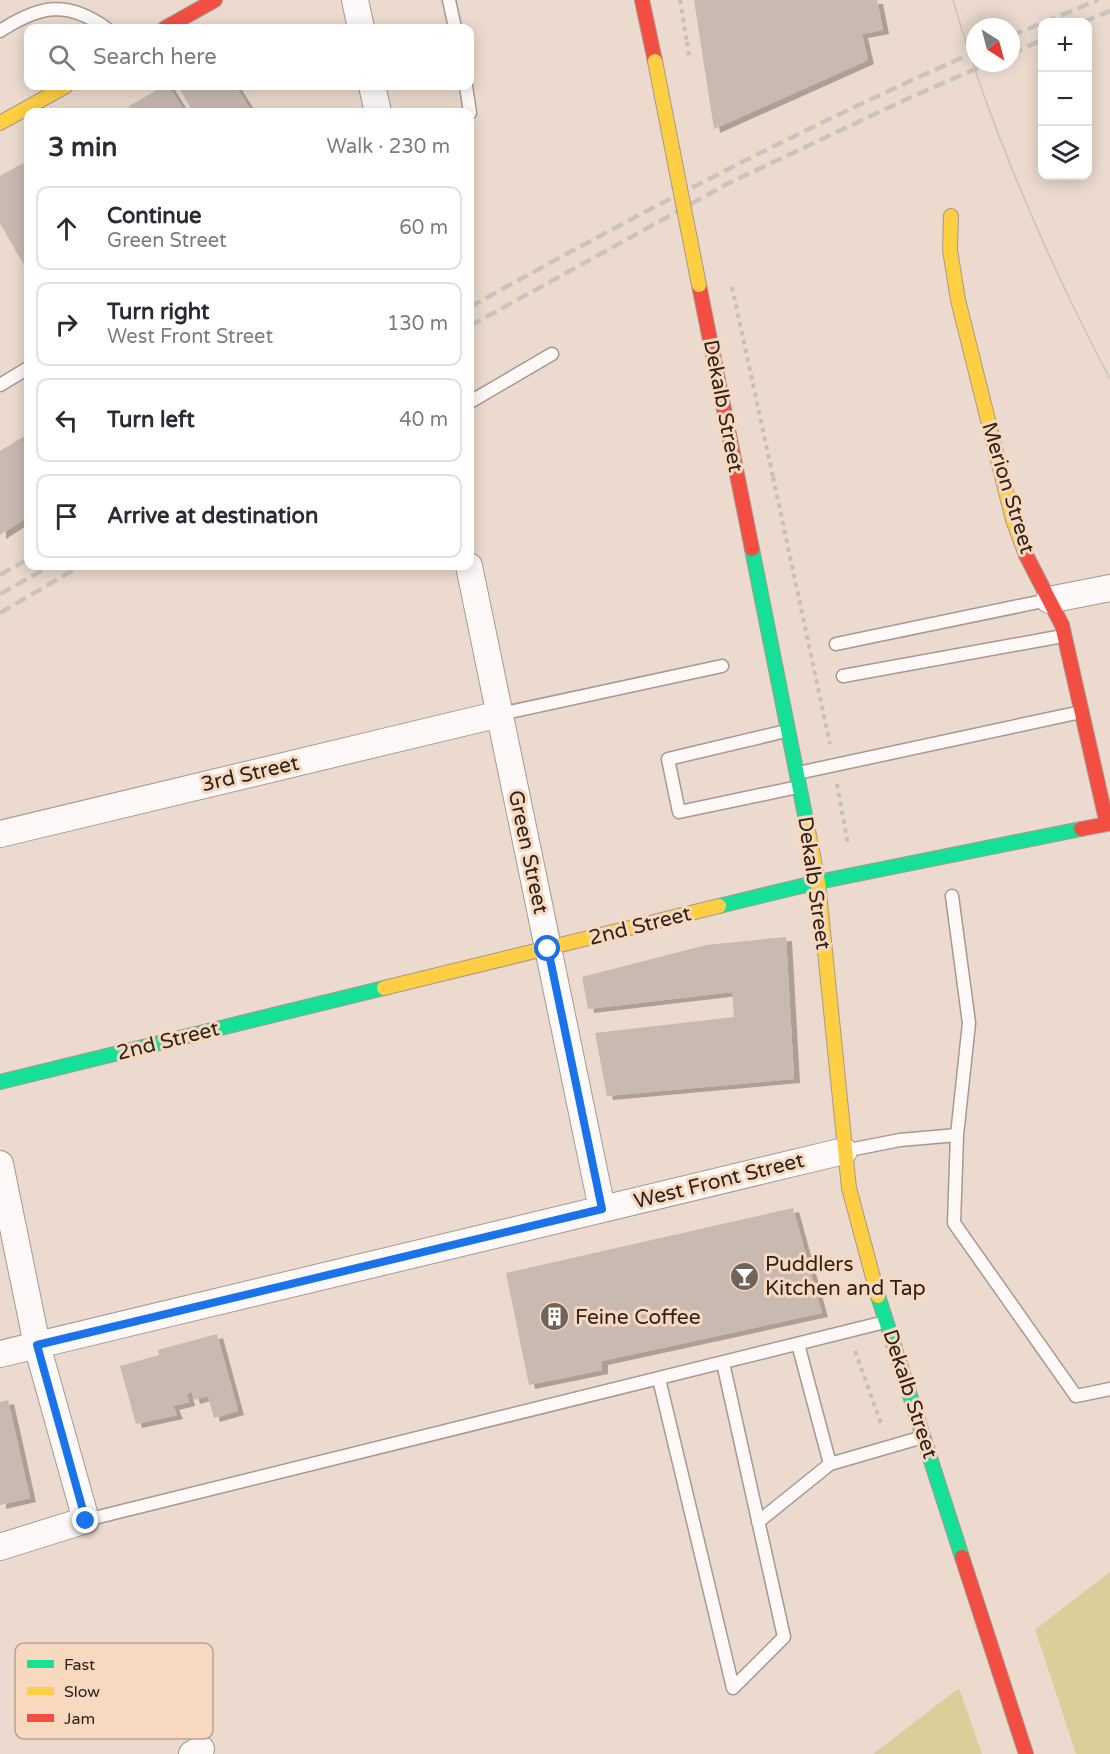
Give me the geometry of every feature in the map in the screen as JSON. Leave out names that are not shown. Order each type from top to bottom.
[{"type":"main road","points":[[172,24],[215,0]]},
{"type":"main road","name":"Dekalb Street","points":[[642,0],[818,882],[844,1151],[858,1226],[886,1322],[1026,1754]]},
{"type":"main road","points":[[27,108],[59,90]]},
{"type":"main road","points":[[0,123],[24,110]]},
{"type":"main road","name":"Merion Street","points":[[951,216],[950,250],[958,300],[1012,520],[1064,636],[1109,829]]},
{"type":"main road","name":"2nd Street","points":[[0,1082],[818,882],[1109,829]]},
{"type":"street","points":[[355,0],[360,24]]},
{"type":"street","points":[[373,90],[377,108]]},
{"type":"street","name":"Green Street","points":[[470,570],[602,1209]]},
{"type":"street","points":[[1049,600],[1110,588]]},
{"type":"street","name":"3rd Street","points":[[0,834],[500,714]]},
{"type":"street","name":"West Front Street","points":[[0,1354],[844,1151]]},
{"type":"street","points":[[0,1164],[37,1345],[86,1521],[0,1547]]},
{"type":"lane","points":[[449,0],[454,24]]},
{"type":"lane","points":[[0,31],[48,5],[67,5],[82,10],[101,24]]},
{"type":"lane","points":[[466,90],[469,108]]},
{"type":"lane","points":[[474,400],[552,354]]},
{"type":"lane","points":[[0,384],[24,370]]},
{"type":"lane","points":[[836,644],[1049,600]]},
{"type":"lane","points":[[843,676],[1064,636]]},
{"type":"lane","points":[[500,714],[722,666]]},
{"type":"lane","points":[[788,731],[668,759],[679,812],[798,780],[1082,712]]},
{"type":"lane","points":[[952,896],[969,1023],[957,1135],[954,1223],[1076,1396],[1110,1389]]},
{"type":"lane","points":[[844,1151],[900,1140],[957,1135]]},
{"type":"lane","points":[[86,1521],[886,1322]]},
{"type":"lane","points":[[798,1344],[830,1464]]},
{"type":"lane","points":[[659,1379],[733,1688],[784,1637],[723,1363]]},
{"type":"lane","points":[[758,1522],[830,1464],[925,1440]]},
{"type":"path","points":[[680,0],[687,42]]},
{"type":"shaded area","points":[[1110,1572],[1110,1754],[873,1754]]},
{"type":"pier","points":[[1034,1626],[1076,1754],[982,1754],[958,1685]]},
{"type":"building","points":[[694,0],[877,0],[883,30],[862,34],[868,60],[714,129]]},
{"type":"building","points":[[157,90],[171,90],[183,108],[130,108],[129,106]]},
{"type":"building","points":[[180,90],[238,90],[250,108],[191,108]]},
{"type":"building","points":[[23,163],[24,265],[0,223],[0,176]]},
{"type":"building","points":[[24,436],[24,520],[0,535],[0,451]]},
{"type":"building","points":[[786,937],[794,1079],[607,1096],[595,1033],[734,1017],[732,992],[588,1009],[582,977],[706,945]]},
{"type":"building","points":[[793,1208],[822,1313],[602,1361],[602,1370],[529,1385],[506,1273]]},
{"type":"building","points":[[217,1334],[238,1411],[214,1418],[208,1396],[194,1400],[192,1392],[187,1394],[189,1402],[173,1406],[177,1415],[136,1424],[120,1366],[159,1355],[158,1350]]},
{"type":"building","points":[[8,1400],[30,1498],[0,1505],[0,1402]]},
{"type":"tram line","points":[[953,0],[985,98],[1022,194],[1064,288],[1110,379]]},
{"type":"railway","points":[[1020,32],[1098,0]]},
{"type":"railway","points":[[1092,18],[1110,11]]},
{"type":"railway","points":[[1020,50],[1038,42]]},
{"type":"railway","points":[[474,305],[594,239],[783,142],[966,56]]},
{"type":"railway","points":[[474,324],[727,184],[968,72]]},
{"type":"railway","points":[[0,575],[24,561]]},
{"type":"railway","points":[[0,594],[43,570]]},
{"type":"railway","points":[[0,613],[73,570]]},
{"type":"traffic: fast","points":[[752,549],[807,825]]},
{"type":"traffic: fast","points":[[719,906],[818,882],[1081,829]]},
{"type":"traffic: fast","points":[[0,1082],[384,988]]},
{"type":"traffic: fast","points":[[878,1296],[962,1557]]},
{"type":"traffic: slow","points":[[655,61],[699,285]]},
{"type":"traffic: slow","points":[[27,108],[59,90]]},
{"type":"traffic: slow","points":[[0,123],[24,110]]},
{"type":"traffic: slow","points":[[951,216],[950,250],[958,300],[1013,520],[1026,555]]},
{"type":"traffic: slow","points":[[807,825],[818,882],[849,1188],[878,1296]]},
{"type":"traffic: slow","points":[[384,988],[719,906]]},
{"type":"traffic: jam","points":[[172,24],[215,0]]},
{"type":"traffic: jam","points":[[642,0],[655,61]]},
{"type":"traffic: jam","points":[[699,285],[752,549]]},
{"type":"traffic: jam","points":[[1026,555],[1062,625],[1107,824],[1081,829]]},
{"type":"traffic: jam","points":[[962,1557],[1026,1754]]},
{"type":"place","name":"Puddlers Kitchen and Tap","points":[[744,1276]]},
{"type":"place","name":"Feine Coffee","points":[[554,1317]]},
{"type":"route","points":[[86,1521],[37,1345],[602,1209],[548,949]]}]
